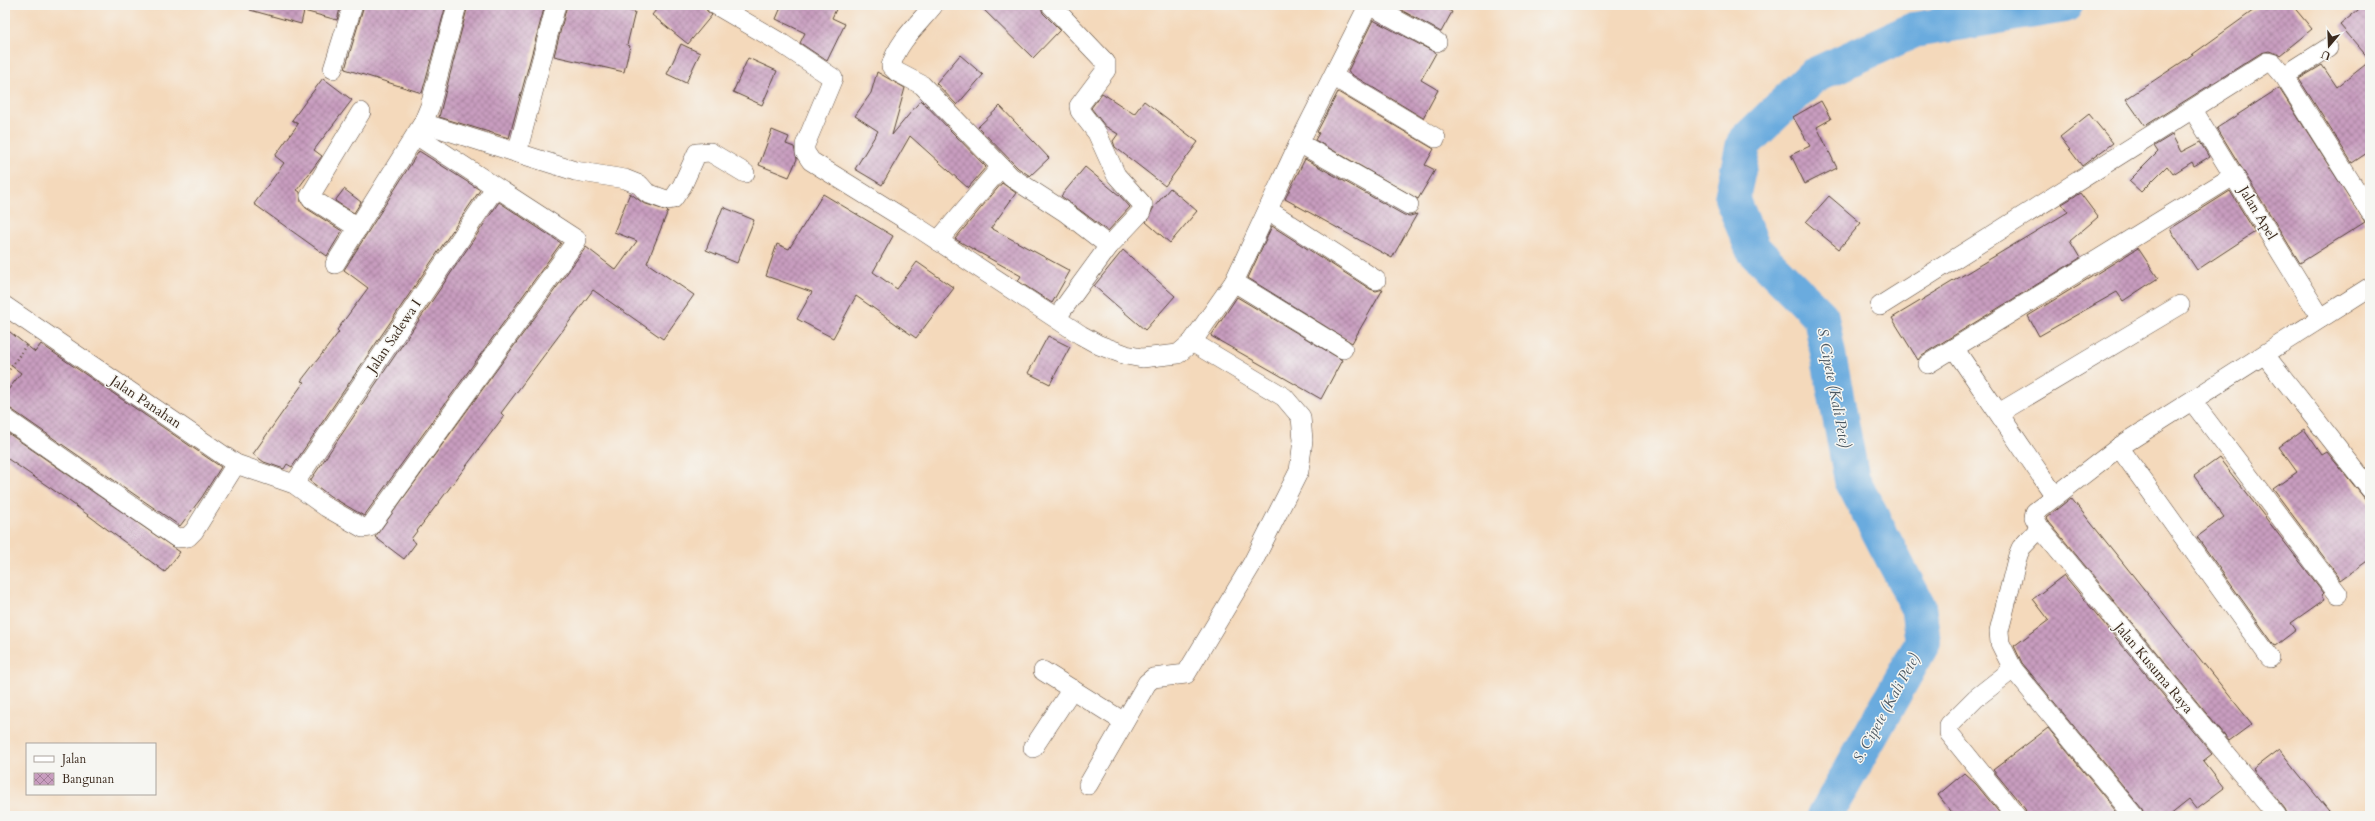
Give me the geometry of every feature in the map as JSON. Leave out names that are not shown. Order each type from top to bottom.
[{"type":"street","points":[[333,69],[353,5]]},
{"type":"street","points":[[335,264],[420,129],[430,106],[457,5]]},
{"type":"street","points":[[517,153],[556,5]]},
{"type":"street","points":[[716,5],[781,42],[833,78],[805,144],[805,152],[811,161],[1099,345],[1126,355],[1142,358],[1178,354],[1192,342],[1234,282],[1299,143],[1334,77],[1362,19],[1370,8],[1375,8],[1437,42]]},
{"type":"street","points":[[1051,5],[1106,63],[1106,70],[1079,106],[1080,111],[1098,133],[1116,175],[1143,205],[1141,212],[1110,246],[1057,317]]},
{"type":"street","points":[[933,6],[904,42],[893,58],[891,66],[897,72],[922,86],[1011,177],[1065,212],[1110,246]]},
{"type":"street","points":[[2284,76],[2328,48]]},
{"type":"street","points":[[1880,306],[2068,186],[2193,110],[2264,63],[2273,63],[2284,76],[2370,212]]},
{"type":"street","points":[[1334,77],[1436,138]]},
{"type":"street","name":"Jalan Apel","points":[[2193,110],[2235,175],[2321,318]]},
{"type":"street","points":[[358,228],[312,199],[310,196],[361,112]]},
{"type":"street","points":[[420,129],[517,153],[575,172],[625,179],[640,185],[647,193],[666,200],[672,199],[679,190],[697,153],[710,152],[745,173]]},
{"type":"street","points":[[420,129],[495,188]]},
{"type":"street","points":[[1299,143],[1409,206]]},
{"type":"street","points":[[938,241],[1001,167]]},
{"type":"street","points":[[1928,364],[2235,175]]},
{"type":"street","name":"Jalan Panahan","points":[[5,306],[236,464],[294,484],[363,528],[373,526],[468,390],[577,240],[495,188]]},
{"type":"street","name":"Jalan Sadewa I","points":[[294,484],[495,188]]},
{"type":"street","points":[[1268,210],[1376,280]]},
{"type":"street","points":[[1234,282],[1343,350]]},
{"type":"street","points":[[2134,816],[2013,669],[2000,643],[1999,631],[2018,556],[2021,548],[2037,523],[2037,510],[2119,446],[2265,355],[2370,287]]},
{"type":"street","points":[[1999,413],[2180,305]]},
{"type":"street","points":[[1088,785],[1147,683],[1153,678],[1186,674],[1252,564],[1299,471],[1303,440],[1301,417],[1284,397],[1192,342]]},
{"type":"street","points":[[1954,348],[2055,496]]},
{"type":"street","points":[[2265,355],[2370,489]]},
{"type":"street","points":[[2192,401],[2338,594]]},
{"type":"street","points":[[5,418],[177,538],[188,537],[194,531],[236,464]]},
{"type":"street","points":[[2119,446],[2270,658]]},
{"type":"street","name":"Jalan Kusuma Raya","points":[[2037,523],[2276,816]]},
{"type":"street","points":[[2013,669],[1951,721],[1949,733],[2016,816]]},
{"type":"street","points":[[1043,671],[1124,722]]},
{"type":"street","points":[[1033,748],[1072,689]]},
{"type":"path","points":[[5,376],[38,329]]},
{"type":"building","points":[[251,5],[341,5],[337,20],[304,11],[301,24],[250,10]]},
{"type":"building","points":[[364,5],[446,5],[422,93],[345,69]]},
{"type":"building","points":[[468,5],[545,5],[509,138],[439,117]]},
{"type":"building","points":[[567,5],[605,5],[635,12],[627,45],[630,46],[624,72],[554,56]]},
{"type":"building","points":[[660,5],[705,5],[707,11],[712,15],[688,44],[652,15]]},
{"type":"building","points":[[782,5],[838,5],[832,18],[845,24],[827,61],[800,43],[805,33],[776,19]]},
{"type":"building","points":[[979,5],[1040,5],[1043,13],[1060,30],[1033,58]]},
{"type":"building","points":[[1392,5],[1439,5],[1452,12],[1441,32]]},
{"type":"building","points":[[2261,5],[2292,5],[2312,29],[2280,55],[2269,51],[2261,53],[2145,126],[2126,99],[2182,62]]},
{"type":"building","points":[[2364,5],[2370,5],[2370,60],[2340,25]]},
{"type":"building","points":[[1373,20],[1436,53],[1421,80],[1438,90],[1423,118],[1349,73],[1348,71]]},
{"type":"building","points":[[681,44],[700,53],[686,83],[667,74]]},
{"type":"building","points":[[960,55],[983,75],[957,105],[936,83]]},
{"type":"building","points":[[748,58],[777,71],[762,105],[733,92]]},
{"type":"building","points":[[2370,61],[2370,151],[2352,163],[2299,79],[2322,65],[2337,87]]},
{"type":"building","points":[[877,72],[905,88],[892,135],[921,100],[986,167],[968,188],[910,136],[882,185],[855,169],[878,131],[855,116],[871,93]]},
{"type":"building","points":[[323,78],[352,100],[314,150],[322,156],[297,190],[300,192],[301,202],[306,208],[342,231],[327,256],[254,204],[284,163],[275,156],[298,124],[292,120]]},
{"type":"building","points":[[2279,88],[2365,222],[2300,263],[2217,128]]},
{"type":"building","points":[[1338,92],[1434,149],[1425,165],[1435,170],[1418,199],[1315,140],[1319,133],[1317,132]]},
{"type":"building","points":[[1102,93],[1134,114],[1144,101],[1198,142],[1165,186],[1115,147],[1113,141],[1118,134],[1105,126],[1091,108]]},
{"type":"building","points":[[1821,101],[1831,119],[1817,127],[1837,168],[1805,184],[1791,155],[1810,146],[1793,117]]},
{"type":"building","points":[[1000,106],[1049,158],[1030,176],[1018,168],[978,127]]},
{"type":"building","points":[[2089,114],[2113,143],[2082,166],[2060,137]]},
{"type":"building","points":[[772,130],[789,137],[786,144],[794,147],[797,159],[789,177],[759,165]]},
{"type":"building","points":[[2172,135],[2181,152],[2200,142],[2209,157],[2194,166],[2192,162],[2173,174],[2167,166],[2141,192],[2129,181],[2158,152],[2154,146]]},
{"type":"building","points":[[419,151],[480,190],[292,467],[287,464],[284,469],[264,462],[253,454],[304,382],[301,381],[339,332],[337,330],[368,288],[344,270]]},
{"type":"building","points":[[1305,159],[1404,215],[1410,216],[1417,214],[1392,258],[1285,199]]},
{"type":"building","points":[[1085,167],[1120,196],[1130,207],[1108,231],[1061,196]]},
{"type":"building","points":[[1002,183],[1016,193],[991,228],[1070,271],[1052,303],[1018,281],[1021,276],[955,239]]},
{"type":"building","points":[[1170,188],[1197,211],[1170,243],[1146,222],[1154,207]]},
{"type":"building","points":[[344,189],[361,202],[354,213],[335,201]]},
{"type":"building","points":[[2230,191],[2255,232],[2197,270],[2170,229]]},
{"type":"building","points":[[630,193],[643,203],[668,211],[647,263],[694,295],[663,339],[593,290],[501,413],[504,416],[411,539],[416,543],[404,559],[375,537],[586,247],[616,270],[637,241],[614,232]]},
{"type":"building","points":[[2080,193],[2098,217],[2070,241],[2080,258],[1922,355],[1918,360],[1892,318],[2068,212],[2062,204]]},
{"type":"building","points":[[823,194],[893,236],[873,272],[897,289],[917,262],[954,288],[916,338],[856,296],[833,338],[797,319],[812,292],[766,276],[777,244],[789,249]]},
{"type":"building","points":[[1829,196],[1861,223],[1839,249],[1806,222]]},
{"type":"building","points":[[499,202],[561,243],[364,516],[330,496],[310,481]]},
{"type":"building","points":[[723,207],[754,220],[737,263],[706,250]]},
{"type":"building","points":[[1272,226],[1370,289],[1376,291],[1383,289],[1352,343],[1248,278]]},
{"type":"building","points":[[2138,248],[2158,278],[2123,301],[2117,292],[2039,336],[2028,316]]},
{"type":"building","points":[[1123,250],[1175,296],[1145,330],[1094,286]]},
{"type":"building","points":[[1237,297],[1342,360],[1321,399],[1211,336]]},
{"type":"building","points":[[5,328],[35,352],[41,344],[221,467],[202,497],[180,526],[11,409],[5,407],[5,394],[21,373],[5,361]]},
{"type":"building","points":[[1048,336],[1070,347],[1050,384],[1028,373]]},
{"type":"building","points":[[2304,429],[2322,455],[2327,452],[2370,505],[2370,559],[2341,580],[2273,489],[2297,472],[2279,447]]},
{"type":"building","points":[[5,431],[180,552],[165,572],[65,498],[5,457]]},
{"type":"building","points":[[2219,458],[2324,593],[2322,595],[2325,599],[2291,623],[2296,630],[2275,646],[2197,537],[2224,517],[2194,476]]},
{"type":"building","points":[[2071,498],[2252,724],[2229,741],[2049,522],[2047,517]]},
{"type":"building","points":[[2064,575],[2212,754],[2203,761],[2224,788],[2196,809],[2189,800],[2169,816],[2145,816],[2142,809],[2022,663],[2014,646],[2049,620],[2033,599]]},
{"type":"building","points":[[2048,728],[2120,816],[2027,816],[2025,809],[1993,770]]},
{"type":"building","points":[[2279,749],[2333,816],[2288,816],[2285,809],[2253,769]]},
{"type":"building","points":[[1964,773],[1976,784],[2002,816],[1955,816],[1938,795]]},
{"type":"waterway","name":"S. Cipete (Kali Pete)","points":[[1825,816],[1923,642],[1918,606],[1852,480],[1821,317],[1753,249],[1732,198],[1744,143],[1813,76],[1914,30],[2065,5]]}]
